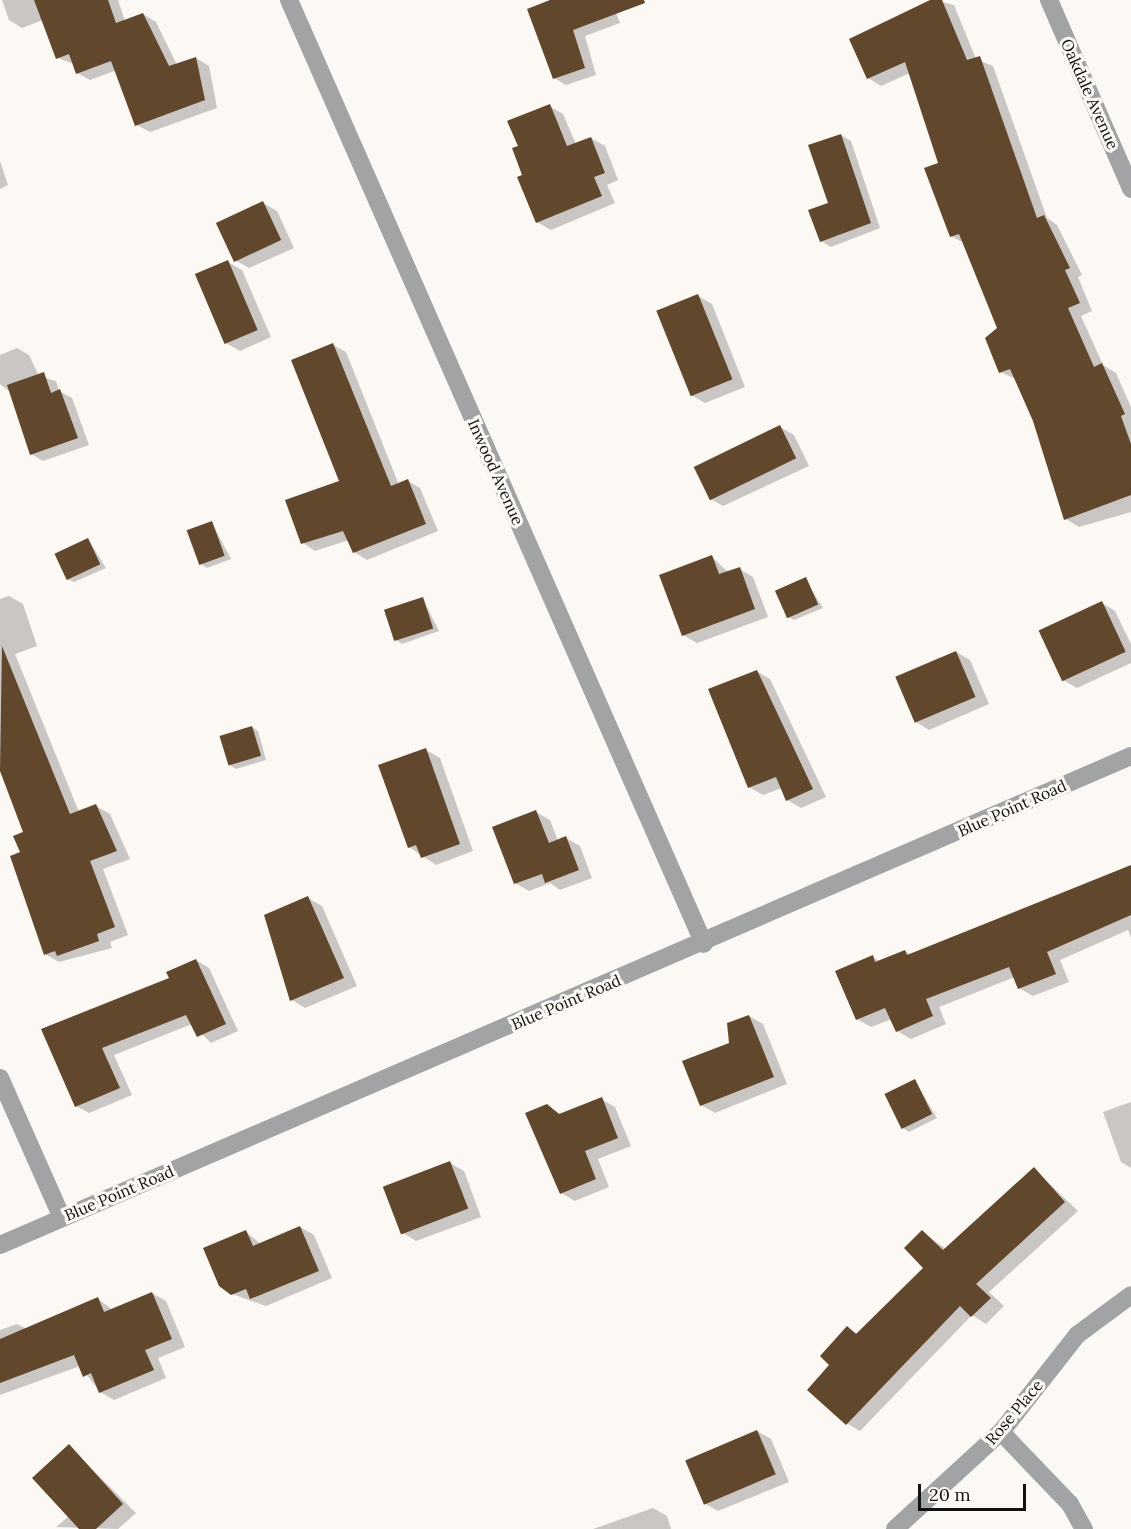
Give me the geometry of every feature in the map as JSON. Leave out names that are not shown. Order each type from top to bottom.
[{"type":"street","name":"Inwood Avenue","points":[[289,0],[704,944]]},
{"type":"street","name":"Oakdale Avenue","points":[[1049,0],[1131,189]]},
{"type":"street","name":"Blue Point Road","points":[[0,1245],[704,944],[1131,756]]},
{"type":"street","points":[[0,1078],[62,1218]]},
{"type":"street","name":"Rose Place","points":[[895,1529],[1001,1432],[1077,1335],[1131,1295]]},
{"type":"street","points":[[1001,1432],[1070,1504],[1084,1529]]},
{"type":"building","points":[[34,0],[108,0],[116,23],[143,13],[169,66],[196,57],[205,100],[135,126],[111,61],[76,74],[69,54],[56,59]]},
{"type":"building","points":[[550,0],[644,0],[645,3],[573,30],[585,68],[553,79],[527,9]]},
{"type":"building","points":[[930,0],[942,0],[967,60],[980,56],[1037,218],[1044,215],[1070,268],[1065,270],[1080,303],[1068,308],[1094,367],[1102,363],[1125,414],[1121,416],[1131,444],[1131,495],[1064,520],[1033,421],[1010,369],[999,373],[985,338],[997,328],[959,234],[950,237],[924,168],[938,163],[905,62],[867,79],[849,39]]},
{"type":"building","points":[[550,104],[567,146],[591,137],[605,173],[594,177],[602,196],[536,223],[517,177],[522,175],[512,148],[518,146],[507,121]]},
{"type":"building","points":[[841,134],[871,223],[820,242],[808,210],[828,203],[808,145]]},
{"type":"building","points":[[263,201],[281,240],[234,262],[216,223]]},
{"type":"building","points":[[228,260],[258,330],[225,344],[195,274]]},
{"type":"building","points":[[698,294],[732,379],[691,396],[656,311]]},
{"type":"building","points":[[333,343],[391,486],[408,479],[426,524],[353,553],[343,531],[301,544],[285,500],[339,481],[291,360]]},
{"type":"building","points":[[44,372],[51,393],[60,389],[78,438],[30,455],[7,385]]},
{"type":"building","points":[[780,425],[796,458],[710,500],[694,467]]},
{"type":"building","points":[[212,521],[225,556],[199,565],[187,530]]},
{"type":"building","points":[[88,538],[100,564],[67,580],[54,554]]},
{"type":"building","points":[[712,555],[719,574],[740,567],[755,609],[682,636],[659,575]]},
{"type":"building","points":[[806,577],[818,604],[787,618],[775,591]]},
{"type":"building","points":[[423,597],[433,628],[394,641],[384,610]]},
{"type":"building","points":[[1102,601],[1126,652],[1062,681],[1039,631]]},
{"type":"building","points":[[2,646],[70,814],[96,804],[117,851],[90,861],[115,927],[97,934],[99,941],[57,956],[55,951],[44,955],[10,856],[20,852],[13,836],[23,832],[0,771]]},
{"type":"building","points":[[956,651],[976,697],[915,723],[895,677]]},
{"type":"building","points":[[757,670],[813,789],[786,801],[776,777],[748,788],[708,689]]},
{"type":"building","points":[[252,726],[261,756],[229,766],[219,736]]},
{"type":"building","points":[[426,748],[460,844],[421,858],[416,845],[408,848],[378,765]]},
{"type":"building","points":[[536,810],[549,843],[566,836],[579,870],[545,883],[542,874],[514,884],[492,827]]},
{"type":"building","points":[[1131,865],[1131,915],[1047,952],[1056,974],[1018,989],[1009,967],[926,999],[933,1016],[896,1032],[885,1008],[856,1020],[835,971],[873,955],[875,962],[905,950],[907,955]]},
{"type":"building","points":[[308,896],[344,978],[290,1001],[264,915]]},
{"type":"building","points":[[196,959],[226,1024],[197,1037],[186,1015],[102,1048],[120,1088],[75,1107],[41,1029],[169,978],[166,972]]},
{"type":"building","points":[[749,1015],[774,1077],[700,1106],[682,1061],[729,1043],[727,1023]]},
{"type":"building","points":[[915,1079],[932,1114],[902,1129],[884,1094]]},
{"type":"building","points":[[602,1097],[618,1138],[585,1151],[596,1179],[560,1194],[525,1113],[547,1104],[559,1114]]},
{"type":"building","points":[[450,1161],[468,1209],[401,1234],[383,1187]]},
{"type":"building","points":[[1034,1167],[1065,1202],[976,1284],[991,1298],[971,1317],[960,1306],[846,1425],[807,1390],[829,1365],[820,1356],[847,1326],[856,1334],[923,1268],[904,1248],[922,1230],[943,1250]]},
{"type":"building","points":[[300,1226],[319,1271],[250,1299],[246,1289],[231,1295],[219,1286],[203,1248],[246,1230],[253,1246]]},
{"type":"building","points":[[152,1292],[172,1339],[145,1350],[154,1370],[99,1393],[91,1373],[83,1377],[74,1355],[0,1383],[0,1339],[98,1297],[104,1312]]},
{"type":"building","points":[[757,1430],[776,1474],[704,1505],[685,1460]]},
{"type":"building","points":[[69,1444],[123,1504],[96,1529],[79,1529],[32,1478]]}]
